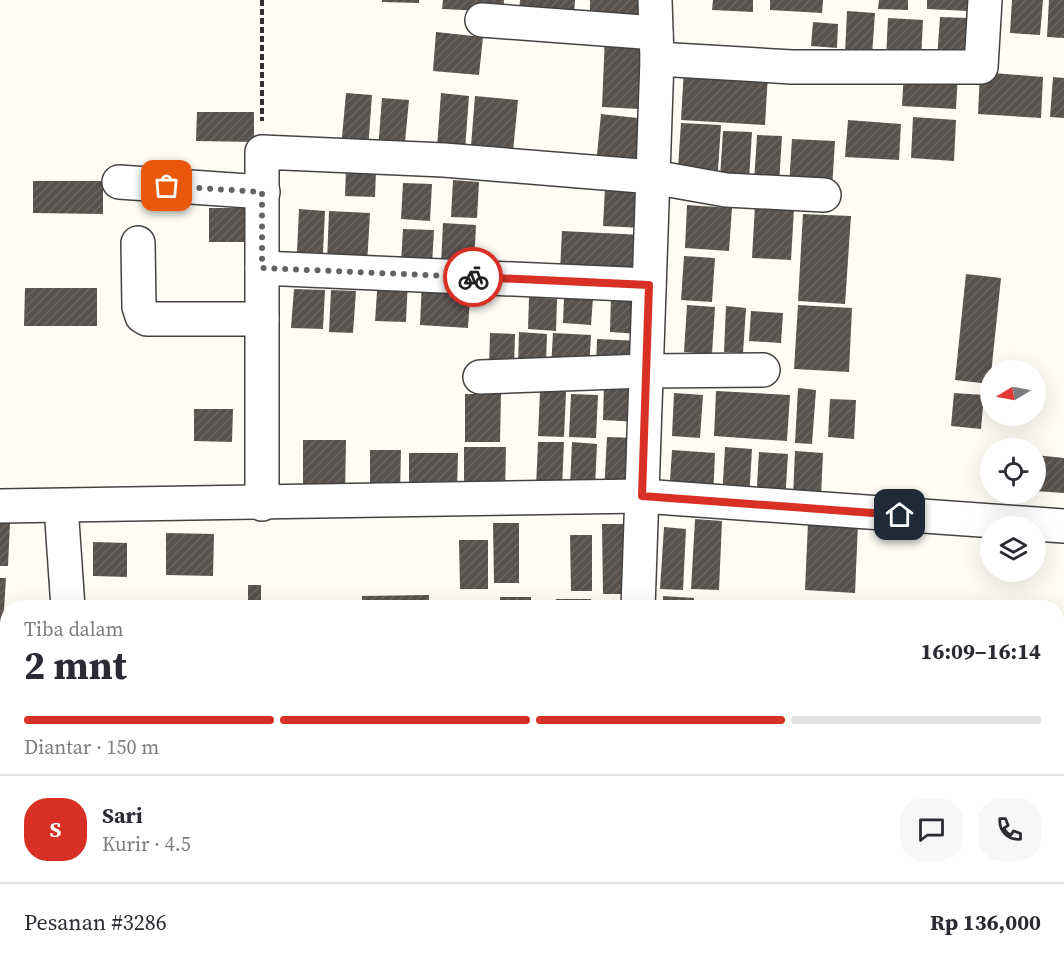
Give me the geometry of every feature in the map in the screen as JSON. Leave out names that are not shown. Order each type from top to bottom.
[{"type":"street","points":[[638,600],[653,177],[655,0]]},
{"type":"street","points":[[482,20],[792,67],[981,67],[985,0]]},
{"type":"street","points":[[262,504],[262,152],[444,160],[653,177],[726,190],[824,195]]},
{"type":"street","points":[[119,182],[262,192]]},
{"type":"street","points":[[138,243],[139,307],[142,316],[147,319],[262,320]]},
{"type":"street","points":[[262,268],[649,285]]},
{"type":"street","points":[[480,377],[645,371],[763,370]]},
{"type":"street","points":[[0,506],[262,504],[642,496],[1064,526]]},
{"type":"street","points":[[61,506],[67,600]]},
{"type":"path","points":[[262,0],[262,152]]},
{"type":"building","points":[[382,0],[419,0],[419,3],[382,2]]},
{"type":"building","points":[[443,0],[504,0],[503,12],[442,9]]},
{"type":"building","points":[[520,0],[575,0],[574,14],[519,11]]},
{"type":"building","points":[[590,0],[649,0],[648,18],[590,16]]},
{"type":"building","points":[[713,0],[753,0],[753,12],[712,10]]},
{"type":"building","points":[[770,0],[823,0],[822,13],[770,10]]},
{"type":"building","points":[[879,0],[908,0],[908,10],[878,9]]},
{"type":"building","points":[[927,0],[968,0],[968,11],[927,9]]},
{"type":"building","points":[[1012,0],[1043,0],[1040,35],[1010,33]]},
{"type":"building","points":[[1049,0],[1064,0],[1064,38],[1047,37]]},
{"type":"building","points":[[847,11],[875,13],[872,55],[845,53]]},
{"type":"building","points":[[940,17],[970,18],[967,61],[937,59]]},
{"type":"building","points":[[888,18],[923,20],[921,60],[886,58]]},
{"type":"building","points":[[813,22],[838,24],[837,48],[811,46]]},
{"type":"building","points":[[436,32],[483,37],[479,75],[433,71]]},
{"type":"building","points":[[605,36],[642,38],[639,109],[602,107]]},
{"type":"building","points":[[684,68],[768,74],[765,125],[681,120]]},
{"type":"building","points":[[904,70],[958,73],[956,109],[902,106]]},
{"type":"building","points":[[980,72],[1043,77],[1041,118],[978,114]]},
{"type":"building","points":[[1053,77],[1064,78],[1064,118],[1050,117]]},
{"type":"building","points":[[346,93],[372,95],[368,150],[341,148]]},
{"type":"building","points":[[441,93],[469,96],[465,150],[437,147]]},
{"type":"building","points":[[475,96],[518,100],[512,162],[470,158]]},
{"type":"building","points":[[382,98],[409,100],[404,152],[378,150]]},
{"type":"building","points":[[197,112],[254,112],[254,142],[196,141]]},
{"type":"building","points":[[601,114],[647,119],[642,169],[596,165]]},
{"type":"building","points":[[913,117],[956,120],[954,161],[911,158]]},
{"type":"building","points":[[848,120],[901,124],[899,160],[845,157]]},
{"type":"building","points":[[681,123],[721,125],[718,170],[678,168]]},
{"type":"building","points":[[723,131],[752,132],[749,180],[720,178]]},
{"type":"building","points":[[757,135],[782,136],[779,184],[754,182]]},
{"type":"building","points":[[792,139],[835,141],[832,189],[789,186]]},
{"type":"building","points":[[346,168],[376,170],[375,197],[345,196]]},
{"type":"building","points":[[453,180],[479,182],[477,218],[451,217]]},
{"type":"building","points":[[33,181],[103,181],[103,214],[33,213]]},
{"type":"building","points":[[403,183],[432,184],[430,221],[401,219]]},
{"type":"building","points":[[605,188],[643,190],[642,228],[603,226]]},
{"type":"building","points":[[687,205],[732,208],[729,251],[685,248]]},
{"type":"building","points":[[755,206],[794,209],[791,260],[752,258]]},
{"type":"building","points":[[209,208],[250,208],[250,242],[209,242]]},
{"type":"building","points":[[299,209],[325,211],[323,253],[297,252]]},
{"type":"building","points":[[329,211],[370,213],[367,265],[327,262]]},
{"type":"building","points":[[803,214],[851,216],[845,304],[798,301]]},
{"type":"building","points":[[443,223],[476,225],[474,266],[441,264]]},
{"type":"building","points":[[403,229],[434,230],[432,265],[401,263]]},
{"type":"building","points":[[562,231],[643,235],[641,275],[560,271]]},
{"type":"building","points":[[684,256],[715,258],[712,302],[681,300]]},
{"type":"building","points":[[966,274],[1001,278],[992,360],[980,360],[980,383],[955,380]]},
{"type":"building","points":[[378,278],[408,279],[406,322],[375,321]]},
{"type":"building","points":[[422,280],[471,283],[468,328],[420,325]]},
{"type":"building","points":[[25,288],[97,288],[97,326],[24,326]]},
{"type":"building","points":[[294,289],[325,290],[323,329],[291,328]]},
{"type":"building","points":[[331,290],[356,291],[353,333],[329,332]]},
{"type":"building","points":[[611,296],[641,297],[639,334],[610,332]]},
{"type":"building","points":[[529,297],[557,299],[556,331],[528,329]]},
{"type":"building","points":[[564,297],[593,298],[591,325],[563,323]]},
{"type":"building","points":[[687,305],[715,307],[712,354],[684,352]]},
{"type":"building","points":[[798,305],[852,308],[849,372],[794,369]]},
{"type":"building","points":[[726,306],[746,308],[743,353],[724,352]]},
{"type":"building","points":[[751,311],[783,313],[781,343],[749,341]]},
{"type":"building","points":[[519,332],[547,334],[546,364],[518,363]]},
{"type":"building","points":[[490,333],[515,334],[514,366],[489,365]]},
{"type":"building","points":[[553,333],[591,335],[589,369],[551,368]]},
{"type":"building","points":[[597,339],[641,341],[639,369],[596,367]]},
{"type":"building","points":[[604,381],[640,383],[638,422],[603,420]]},
{"type":"building","points":[[798,388],[816,390],[812,444],[795,443]]},
{"type":"building","points":[[540,391],[566,392],[564,437],[538,436]]},
{"type":"building","points":[[716,391],[790,395],[787,441],[714,436]]},
{"type":"building","points":[[674,393],[703,395],[700,438],[672,436]]},
{"type":"building","points":[[954,393],[980,395],[981,429],[951,426]]},
{"type":"building","points":[[465,394],[501,394],[500,442],[465,442]]},
{"type":"building","points":[[571,394],[598,395],[596,438],[569,437]]},
{"type":"building","points":[[830,399],[856,400],[854,439],[828,437]]},
{"type":"building","points":[[194,409],[233,409],[232,442],[194,441]]},
{"type":"building","points":[[607,437],[640,438],[638,494],[604,492]]},
{"type":"building","points":[[303,440],[346,440],[345,495],[303,495]]},
{"type":"building","points":[[538,442],[564,442],[562,488],[536,487]]},
{"type":"building","points":[[572,442],[597,444],[595,488],[570,487]]},
{"type":"building","points":[[464,447],[506,447],[505,492],[464,491]]},
{"type":"building","points":[[725,447],[752,449],[749,500],[722,498]]},
{"type":"building","points":[[370,450],[401,450],[400,495],[370,495]]},
{"type":"building","points":[[672,450],[715,453],[713,498],[669,496]]},
{"type":"building","points":[[795,451],[823,453],[821,497],[793,496]]},
{"type":"building","points":[[759,452],[788,454],[785,503],[756,502]]},
{"type":"building","points":[[409,453],[458,453],[457,492],[409,492]]},
{"type":"building","points":[[1046,456],[1064,458],[1064,493],[1046,492]]},
{"type":"building","points":[[695,519],[722,521],[719,590],[691,589]]},
{"type":"building","points":[[0,521],[10,522],[8,566],[0,566]]},
{"type":"building","points":[[808,522],[858,524],[855,593],[805,590]]},
{"type":"building","points":[[493,523],[519,523],[519,583],[494,583]]},
{"type":"building","points":[[602,524],[630,524],[630,594],[603,594]]},
{"type":"building","points":[[664,527],[686,529],[683,590],[660,589]]},
{"type":"building","points":[[166,533],[214,534],[213,576],[166,575]]},
{"type":"building","points":[[570,535],[592,535],[592,591],[571,591]]},
{"type":"building","points":[[459,540],[488,540],[488,589],[460,589]]},
{"type":"building","points":[[93,542],[127,543],[127,577],[93,576]]},
{"type":"building","points":[[0,578],[6,578],[5,600],[0,600]]},
{"type":"building","points":[[248,585],[261,585],[261,600],[248,600]]},
{"type":"building","points":[[429,595],[429,600],[362,600],[362,596]]},
{"type":"building","points":[[663,596],[694,598],[694,600],[663,600]]},
{"type":"building","points":[[500,597],[531,597],[531,600],[500,600]]},
{"type":"building","points":[[591,599],[591,600],[556,600]]},
{"type":"way so far","points":[[167,186],[262,192],[262,268],[473,277]]},
{"type":"route","points":[[473,277],[649,285],[642,496],[900,515]]}]
